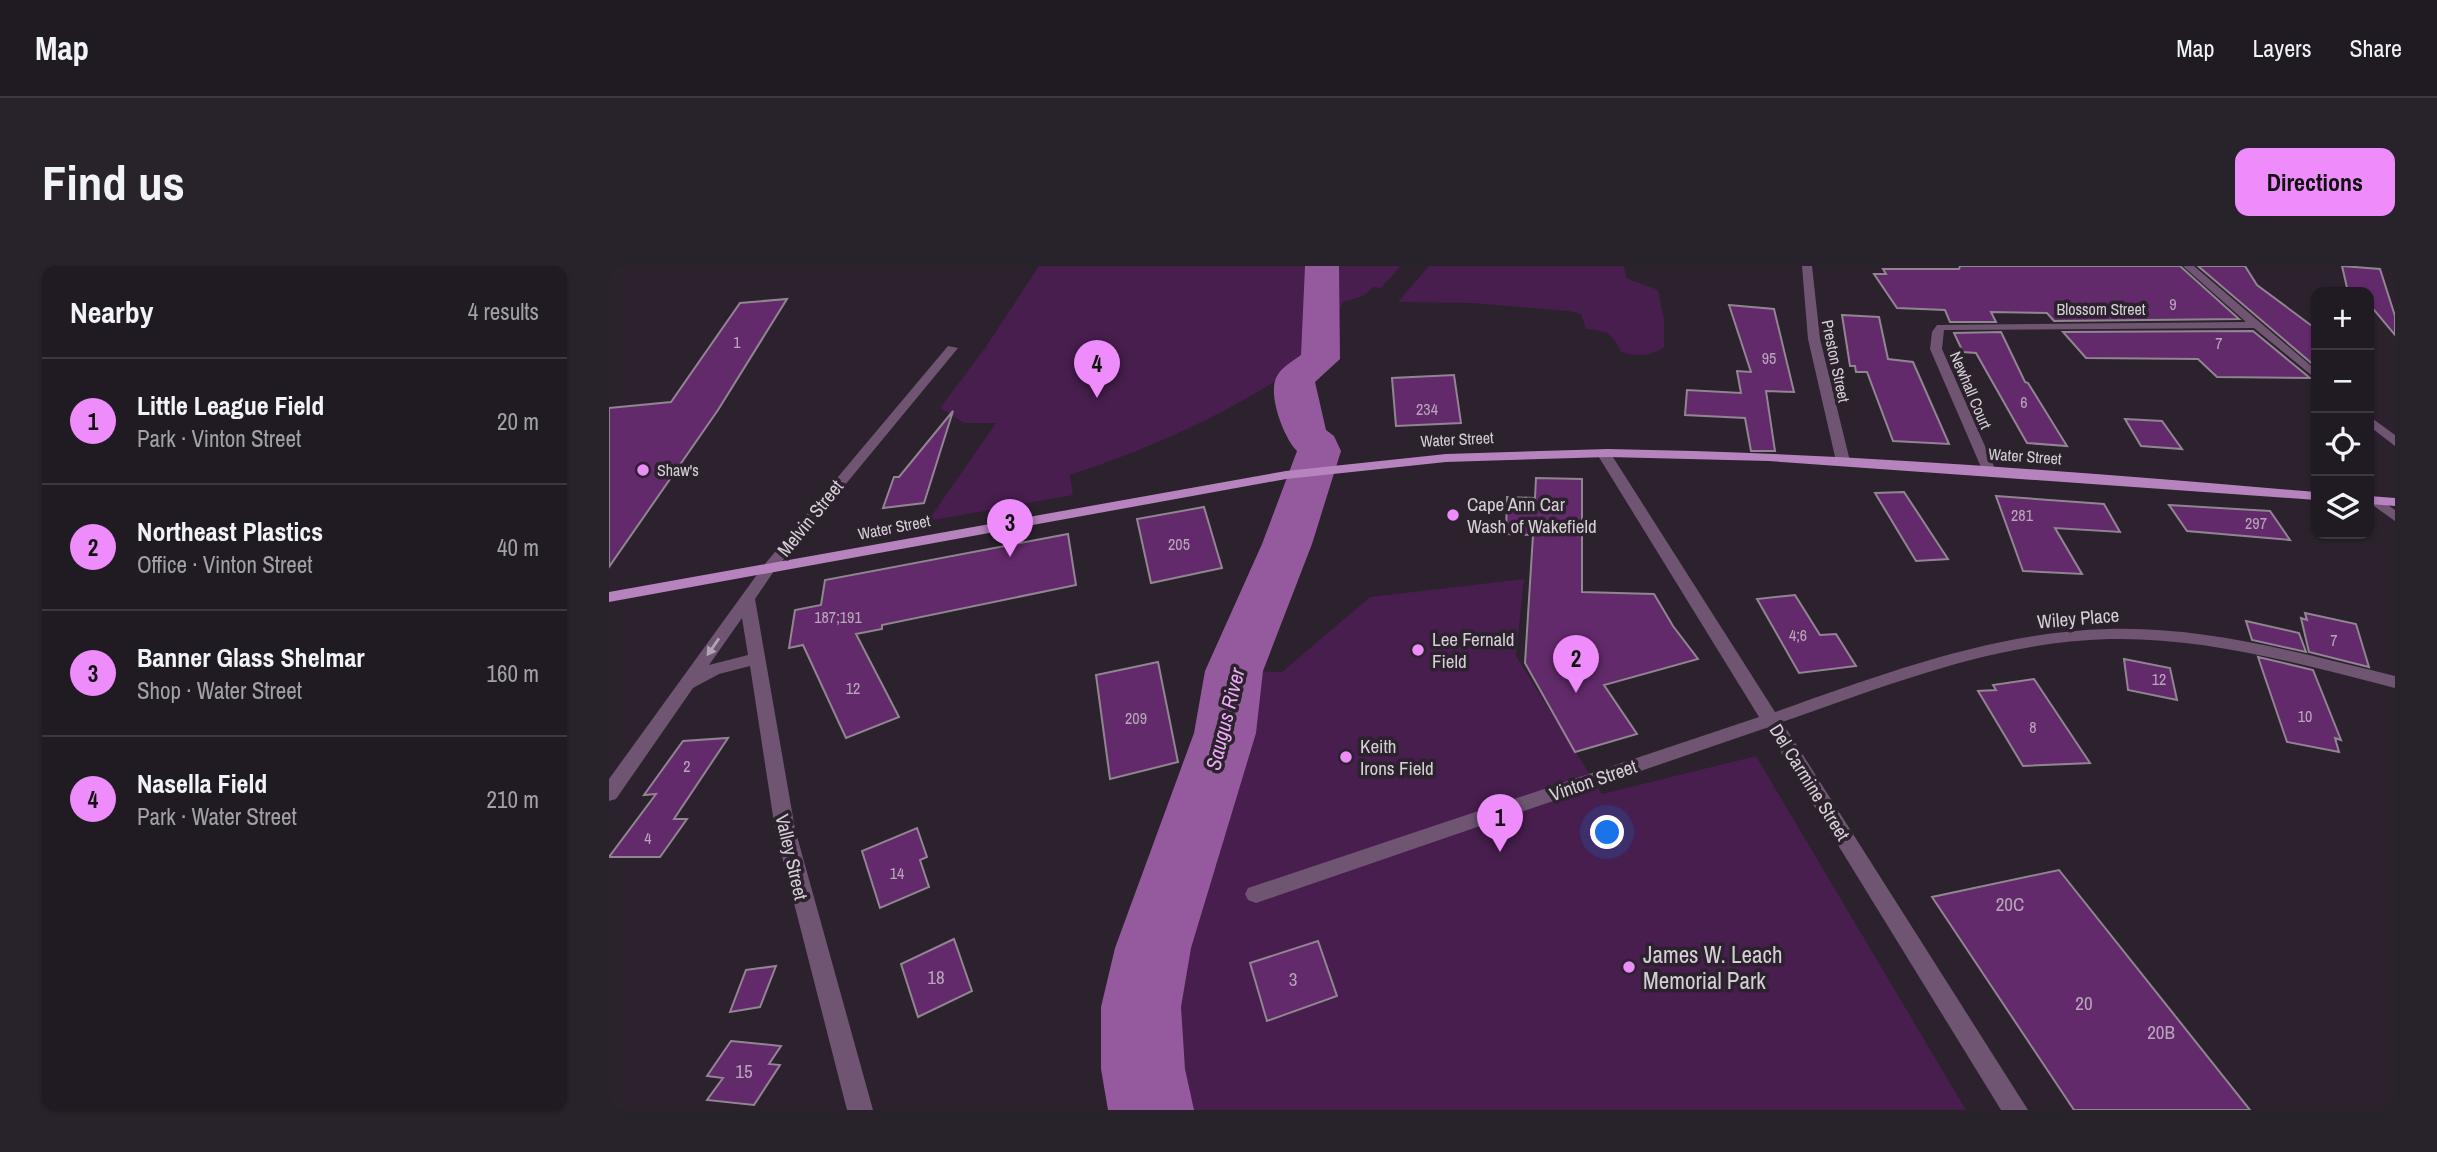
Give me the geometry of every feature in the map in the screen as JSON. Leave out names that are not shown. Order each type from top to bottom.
[{"type":"main road","name":"Water Street","points":[[609,597],[1334,467],[1472,455],[1604,454],[1843,461],[2311,496]]},
{"type":"main road","points":[[2374,500],[2395,502]]},
{"type":"street","name":"Preston Street","points":[[1807,266],[1814,339],[1843,461]]},
{"type":"street","points":[[2188,266],[2311,372]]},
{"type":"street","name":"Blossom Street","points":[[1947,326],[2255,325]]},
{"type":"street","name":"Newhall Court","points":[[1947,326],[1937,330],[1936,347],[1989,471]]},
{"type":"street","name":"Melvin Street","points":[[609,794],[769,568],[952,348]]},
{"type":"street","points":[[2374,424],[2395,442]]},
{"type":"street","name":"Del Carmine Street","points":[[1604,454],[2015,1110]]},
{"type":"street","points":[[2374,501],[2395,517]]},
{"type":"street","name":"Valley Street","points":[[747,599],[755,659],[795,872],[860,1110]]},
{"type":"street","name":"Wiley Place","points":[[1772,719],[1959,659],[2019,644],[2080,635],[2148,635],[2206,642],[2395,681]]},
{"type":"street","name":"Melvin Street","points":[[678,695],[708,672],[755,659]]},
{"type":"street","name":"Vinton Street","points":[[1256,894],[1772,719]]},
{"type":"shaded area","points":[[1039,266],[1401,266],[1381,288],[1374,287],[1363,296],[1343,302],[1337,315],[1332,318],[1326,344],[1313,357],[1243,400],[1187,429],[1070,475],[1073,495],[928,521],[996,423],[964,423],[940,408],[985,348]]},
{"type":"shaded area","points":[[1429,266],[1624,266],[1626,278],[1658,290],[1664,319],[1664,347],[1643,355],[1621,352],[1612,337],[1604,332],[1586,329],[1581,314],[1568,311],[1472,303],[1398,302]]},
{"type":"shaded area","points":[[1524,579],[1516,656],[1602,794],[1756,756],[1966,1110],[1151,1110],[1143,1069],[1141,1007],[1153,948],[1225,733],[1234,671],[1282,672],[1370,597]]},
{"type":"building","points":[[1960,266],[2180,266],[2239,319],[2054,321],[2047,313],[1991,312],[1996,322],[1950,322],[1945,310],[1897,308],[1874,274],[1886,274],[1883,269],[1959,269]]},
{"type":"building","points":[[2198,266],[2245,266],[2257,285],[2311,325],[2311,363]]},
{"type":"building","points":[[2342,266],[2380,269],[2395,316],[2395,335],[2374,310],[2374,287],[2347,287]]},
{"type":"building","name":"Shaw's","points":[[787,299],[718,410],[609,567],[609,408],[671,402],[740,303]]},
{"type":"building","points":[[1729,305],[1774,309],[1794,392],[1766,391],[1775,451],[1751,451],[1745,418],[1685,415],[1687,390],[1741,393],[1737,371],[1751,372]]},
{"type":"building","points":[[1842,315],[1879,317],[1888,359],[1913,362],[1949,444],[1893,441],[1867,372],[1856,372],[1855,366],[1850,366]]},
{"type":"building","points":[[2253,331],[2310,378],[2217,377],[2198,359],[2086,358],[2063,332]]},
{"type":"building","points":[[2001,332],[2025,382],[2067,446],[2027,443],[1976,353],[1963,352],[1954,333]]},
{"type":"building","points":[[1454,375],[1461,423],[1396,426],[1392,378]]},
{"type":"building","points":[[953,411],[924,503],[883,508],[894,477],[899,477]]},
{"type":"building","points":[[2125,419],[2162,421],[2182,449],[2141,446]]},
{"type":"building","points":[[1536,478],[1582,479],[1582,592],[1654,594],[1673,626],[1698,659],[1604,685],[1637,734],[1575,752],[1525,663],[1533,535],[1506,534],[1507,497],[1535,498]]},
{"type":"building","points":[[1904,492],[1948,559],[1916,561],[1875,493]]},
{"type":"building","points":[[1996,496],[2104,504],[2120,532],[2055,528],[2082,574],[2023,571]]},
{"type":"building","points":[[2169,505],[2270,511],[2290,540],[2187,531]]},
{"type":"building","points":[[1204,507],[1222,568],[1151,583],[1137,519]]},
{"type":"building","points":[[1068,534],[1076,585],[882,625],[882,629],[856,634],[899,717],[846,738],[803,645],[789,648],[795,610],[821,605],[825,580]]},
{"type":"building","points":[[1795,595],[1820,635],[1836,634],[1856,666],[1799,673],[1757,599]]},
{"type":"building","points":[[2305,613],[2356,624],[2369,667],[2309,652],[2301,618],[2307,620]]},
{"type":"building","points":[[2246,621],[2299,633],[2306,652],[2252,640]]},
{"type":"building","points":[[2258,657],[2313,670],[2341,740],[2335,738],[2339,752],[2287,742]]},
{"type":"building","points":[[2124,659],[2170,668],[2177,700],[2128,690]]},
{"type":"building","points":[[1158,662],[1178,762],[1110,779],[1096,675]]},
{"type":"building","points":[[2034,679],[2090,763],[2023,766],[1978,691],[1996,690],[1993,685]]},
{"type":"building","points":[[728,738],[674,819],[687,819],[660,857],[609,857],[656,794],[644,795],[683,741]]},
{"type":"building","points":[[917,828],[927,857],[920,860],[929,887],[880,908],[862,851]]},
{"type":"building","points":[[2059,870],[2250,1110],[2074,1110],[1932,897]]},
{"type":"building","points":[[954,939],[972,991],[918,1017],[901,964]]},
{"type":"building","points":[[1318,941],[1337,996],[1267,1021],[1250,963]]},
{"type":"building","points":[[776,966],[760,1007],[730,1012],[746,970]]},
{"type":"building","points":[[731,1041],[781,1046],[769,1064],[780,1065],[754,1105],[707,1100],[723,1078],[707,1076]]},
{"type":"waterway","name":"Saugus River","points":[[1151,1110],[1143,1069],[1141,1007],[1153,948],[1225,733],[1234,671],[1287,544],[1319,451],[1318,445],[1306,436],[1296,397],[1295,379],[1320,359],[1322,266]]},
{"type":"place","name":"Nasella Field","points":[[1097,398]]},
{"type":"place","name":"Shaw's","points":[[643,470]]},
{"type":"place","name":"Cape Ann Car Wash of Wakefield","points":[[1453,515]]},
{"type":"place","name":"Banner Glass Shelmar","points":[[1010,557]]},
{"type":"place","name":"Lee Fernald Field","points":[[1418,650]]},
{"type":"place","name":"Northeast Plastics","points":[[1576,693]]},
{"type":"place","name":"Keith Irons Field","points":[[1346,757]]},
{"type":"place","name":"Little League Field","points":[[1500,852]]},
{"type":"place","name":"James W. Leach Memorial Park","points":[[1629,967]]}]
